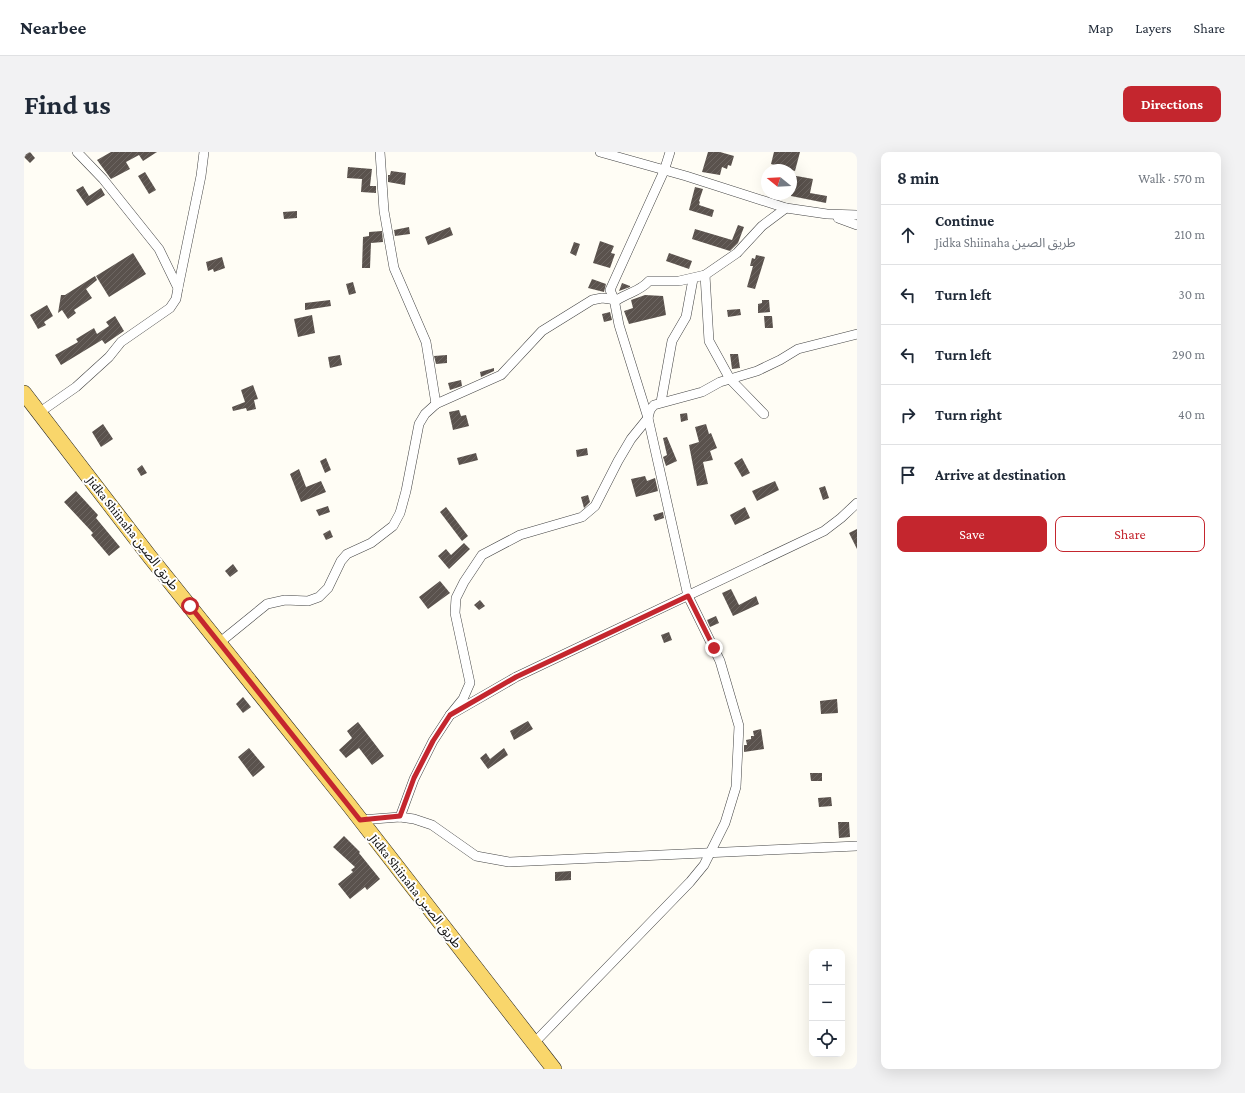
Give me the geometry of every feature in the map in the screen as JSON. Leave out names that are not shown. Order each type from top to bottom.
[{"type":"main road","name":"Jidka Shiinaha طريق الصين","points":[[24,393],[150,557],[360,820],[554,1069]]},
{"type":"street","points":[[77,152],[103,179],[159,249],[178,288]]},
{"type":"street","points":[[40,412],[76,387],[109,357],[121,342],[170,308],[176,299],[201,176],[204,152]]},
{"type":"street","points":[[380,152],[384,211],[394,268],[426,342],[436,404]]},
{"type":"street","points":[[600,152],[786,208],[827,214],[857,216]]},
{"type":"street","points":[[534,1043],[690,882],[704,865],[725,823],[736,787],[739,726],[720,661],[688,596],[648,418],[619,325],[614,298],[610,290],[613,279],[664,171],[670,152]]},
{"type":"street","points":[[219,643],[268,604],[285,600],[308,601],[318,597],[328,588],[340,562],[347,554],[371,543],[393,526],[400,514],[406,491],[419,424],[425,414],[436,404],[501,375],[542,331],[592,300],[602,298],[614,298],[618,300],[624,295],[642,289],[649,281],[680,281],[705,275],[737,253],[762,226],[786,208]]},
{"type":"street","points":[[827,214],[857,225]]},
{"type":"street","points":[[705,275],[709,341],[730,379],[764,414]]},
{"type":"street","points":[[661,402],[672,341],[686,317],[693,279]]},
{"type":"street","points":[[400,816],[414,778],[433,741],[450,715],[463,699],[470,683],[455,613],[456,598],[464,582],[482,555],[520,535],[562,522],[576,520],[589,512],[595,506],[614,468],[631,439],[648,418],[650,410],[654,405],[702,392],[715,384],[757,371],[798,349],[857,334]]},
{"type":"street","points":[[450,715],[516,677],[824,531],[857,503]]},
{"type":"street","points":[[360,820],[400,816],[432,825],[476,856],[509,862],[857,846]]},
{"type":"building","points":[[24,152],[30,152],[35,158],[30,163],[24,157]]},
{"type":"building","points":[[111,152],[157,152],[143,161],[139,155],[126,162],[130,169],[111,179],[97,160]]},
{"type":"building","points":[[708,152],[720,152],[734,156],[731,166],[728,165],[727,169],[722,167],[720,175],[702,172]]},
{"type":"building","points":[[774,152],[800,152],[797,164],[771,164]]},
{"type":"building","points":[[348,167],[372,169],[370,186],[376,186],[376,193],[361,192],[362,179],[347,178]]},
{"type":"building","points":[[391,171],[406,173],[405,185],[388,182],[388,175],[390,175]]},
{"type":"building","points":[[145,172],[156,190],[149,194],[138,176]]},
{"type":"building","points":[[797,176],[813,179],[810,193],[827,196],[826,203],[797,197]]},
{"type":"building","points":[[83,186],[89,196],[101,188],[105,195],[87,206],[76,190]]},
{"type":"building","points":[[695,187],[703,189],[699,205],[714,210],[712,217],[689,210]]},
{"type":"building","points":[[297,211],[297,218],[284,219],[283,212]]},
{"type":"building","points":[[738,225],[744,227],[738,243],[730,251],[692,239],[695,229],[732,240]]},
{"type":"building","points":[[409,227],[410,234],[395,236],[394,230]]},
{"type":"building","points":[[450,227],[453,235],[428,245],[425,237]]},
{"type":"building","points":[[382,231],[383,242],[371,243],[370,268],[362,268],[363,237],[369,236],[369,232]]},
{"type":"building","points":[[600,241],[614,246],[611,253],[615,254],[610,268],[593,263]]},
{"type":"building","points":[[574,242],[580,244],[576,256],[570,253]]},
{"type":"building","points":[[133,253],[146,274],[109,297],[96,276]]},
{"type":"building","points":[[669,253],[692,261],[689,269],[666,261]]},
{"type":"building","points":[[756,255],[765,257],[755,289],[747,287],[753,266],[750,266],[752,258],[755,259]]},
{"type":"building","points":[[222,257],[225,268],[214,272],[213,269],[208,271],[206,262]]},
{"type":"building","points":[[95,276],[97,280],[86,289],[92,298],[74,310],[76,313],[68,319],[62,310],[58,313],[61,295],[65,295]]},
{"type":"building","points":[[592,279],[606,284],[604,292],[588,288]]},
{"type":"building","points":[[353,282],[356,293],[349,295],[346,284]]},
{"type":"building","points":[[622,283],[630,286],[630,287],[619,291]]},
{"type":"building","points":[[645,295],[663,296],[666,315],[629,324],[624,311],[633,308],[631,300]]},
{"type":"building","points":[[330,300],[331,306],[305,310],[305,303]]},
{"type":"building","points":[[762,300],[769,300],[770,312],[758,313],[758,304],[762,303]]},
{"type":"building","points":[[47,305],[53,316],[44,322],[46,325],[38,329],[30,315]]},
{"type":"building","points":[[740,309],[741,315],[728,317],[727,310]]},
{"type":"building","points":[[610,312],[612,320],[604,322],[602,314]]},
{"type":"building","points":[[312,315],[315,333],[298,337],[294,319]]},
{"type":"building","points":[[115,316],[124,331],[105,344],[102,340],[61,365],[55,355],[78,342],[76,339],[94,328],[97,334],[109,326],[106,322]]},
{"type":"building","points":[[764,316],[772,316],[773,328],[765,328]]},
{"type":"building","points":[[730,354],[738,354],[740,368],[732,369]]},
{"type":"building","points":[[340,355],[342,365],[330,368],[328,357]]},
{"type":"building","points":[[447,355],[447,363],[436,364],[434,356]]},
{"type":"building","points":[[494,368],[494,371],[481,377],[480,372]]},
{"type":"building","points":[[461,380],[462,386],[450,390],[448,383]]},
{"type":"building","points":[[253,385],[258,399],[254,400],[256,409],[247,411],[246,408],[233,411],[232,407],[245,402],[241,390]]},
{"type":"building","points":[[459,410],[461,416],[466,415],[469,426],[453,430],[449,412]]},
{"type":"building","points":[[687,413],[688,420],[681,422],[680,414]]},
{"type":"building","points":[[103,424],[113,439],[101,447],[92,432]]},
{"type":"building","points":[[706,424],[709,434],[711,433],[717,448],[710,451],[713,460],[703,462],[708,484],[697,486],[689,445],[699,442],[695,427]]},
{"type":"building","points":[[667,437],[677,461],[666,466],[663,457],[667,455],[663,438]]},
{"type":"building","points":[[587,448],[588,455],[577,457],[576,450]]},
{"type":"building","points":[[476,453],[478,460],[459,465],[457,458]]},
{"type":"building","points":[[326,458],[331,470],[325,473],[320,461]]},
{"type":"building","points":[[742,458],[750,473],[742,477],[734,463]]},
{"type":"building","points":[[142,465],[147,473],[141,476],[137,469]]},
{"type":"building","points":[[299,469],[306,487],[321,481],[326,492],[301,502],[290,474]]},
{"type":"building","points":[[645,476],[647,481],[655,478],[658,491],[636,497],[631,479]]},
{"type":"building","points":[[775,481],[779,490],[757,501],[752,491]]},
{"type":"building","points":[[825,486],[829,498],[823,500],[819,488]]},
{"type":"building","points":[[76,491],[98,515],[96,518],[120,547],[109,556],[91,535],[93,533],[64,502]]},
{"type":"building","points":[[588,495],[590,502],[584,508],[581,497]]},
{"type":"building","points":[[328,506],[330,512],[319,516],[316,510]]},
{"type":"building","points":[[446,507],[468,536],[462,541],[440,512]]},
{"type":"building","points":[[745,507],[750,518],[735,525],[730,515]]},
{"type":"building","points":[[663,512],[664,518],[655,521],[653,515]]},
{"type":"building","points":[[857,529],[857,549],[849,533]]},
{"type":"building","points":[[330,530],[333,537],[326,540],[323,534]]},
{"type":"building","points":[[464,543],[470,549],[449,569],[438,556],[446,549],[451,555]]},
{"type":"building","points":[[233,564],[238,571],[230,577],[225,571]]},
{"type":"building","points":[[440,581],[450,593],[428,609],[419,597]]},
{"type":"building","points":[[731,589],[739,605],[756,596],[759,604],[733,616],[722,593]]},
{"type":"building","points":[[480,600],[485,606],[479,610],[474,605]]},
{"type":"building","points":[[716,616],[719,623],[710,627],[707,620]]},
{"type":"building","points":[[669,632],[672,640],[664,643],[661,635]]},
{"type":"building","points":[[243,697],[251,707],[243,713],[236,704]]},
{"type":"building","points":[[837,699],[838,713],[821,714],[820,701]]},
{"type":"building","points":[[528,721],[533,729],[514,740],[510,731]]},
{"type":"building","points":[[358,722],[384,756],[372,765],[359,748],[346,758],[339,750],[352,738],[347,731]]},
{"type":"building","points":[[761,729],[764,749],[744,752],[744,745],[747,745],[746,740],[751,739],[751,736],[754,736],[753,731]]},
{"type":"building","points":[[249,748],[265,767],[253,777],[238,757]]},
{"type":"building","points":[[504,748],[508,755],[488,769],[480,758],[486,753],[490,759]]},
{"type":"building","points":[[810,773],[822,773],[822,781],[811,781]]},
{"type":"building","points":[[831,797],[832,806],[819,807],[818,798]]},
{"type":"building","points":[[838,822],[849,822],[850,837],[839,838]]},
{"type":"building","points":[[344,836],[360,852],[359,853],[380,879],[367,890],[365,887],[350,899],[338,884],[353,872],[351,870],[355,867],[333,847]]},
{"type":"building","points":[[571,871],[571,880],[555,881],[555,872]]},
{"type":"route","points":[[190,606],[360,820],[400,816],[414,778],[433,741],[450,715],[516,677],[577,650],[688,596],[714,648]]}]
